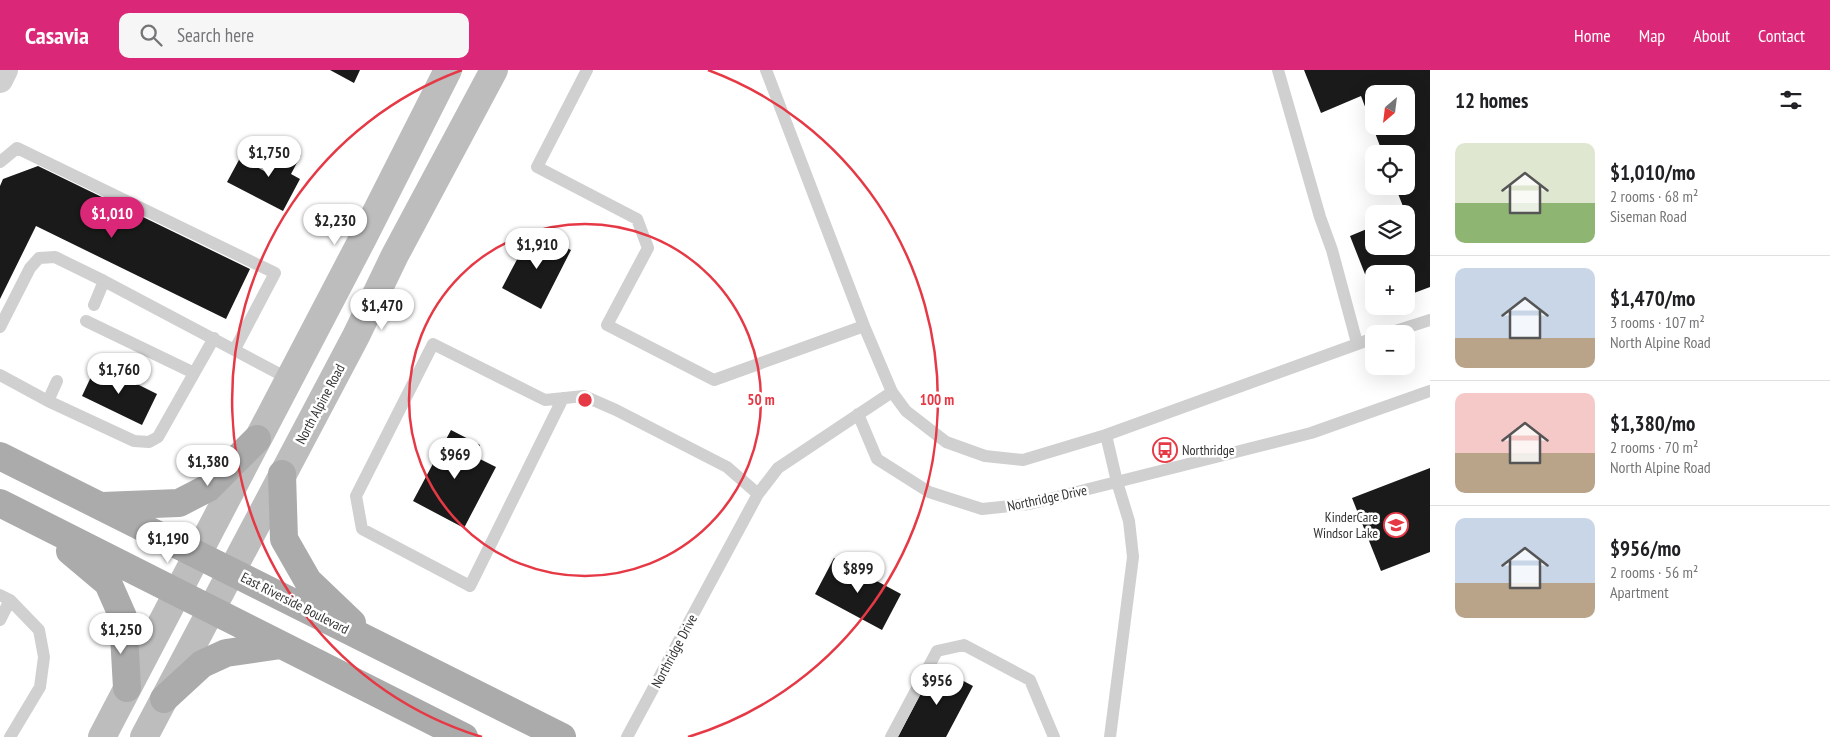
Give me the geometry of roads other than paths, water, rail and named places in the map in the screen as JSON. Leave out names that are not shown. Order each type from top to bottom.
[{"type":"main road","points":[[102,737],[363,238],[448,70]]},
{"type":"main road","name":"North Alpine Road","points":[[144,737],[356,336],[395,255],[494,70]]},
{"type":"main road","points":[[363,238],[395,255]]},
{"type":"main road","points":[[101,506],[179,503],[208,488],[257,439]]},
{"type":"main road","name":"East Riverside Boulevard","points":[[0,456],[562,737]]},
{"type":"main road","points":[[282,474],[284,539],[308,580],[373,642]]},
{"type":"main road","points":[[0,503],[464,737]]},
{"type":"main road","points":[[34,521],[108,583],[123,617],[127,688]]},
{"type":"main road","points":[[164,699],[202,664],[226,653],[281,645]]},
{"type":"street","points":[[0,80],[5,70]]},
{"type":"lane","points":[[587,70],[537,167],[637,219],[648,248],[607,325],[714,380],[864,326]]},
{"type":"lane","points":[[766,70],[864,326],[892,392],[906,411],[946,442],[985,456],[1023,460],[1106,435],[1365,341]]},
{"type":"lane","points":[[1278,70],[1320,216],[1332,250],[1357,343]]},
{"type":"lane","points":[[0,162],[17,148],[276,273],[235,349]]},
{"type":"lane","points":[[0,327],[30,268],[40,258],[55,257],[214,338],[289,379]]},
{"type":"lane","points":[[94,305],[104,281]]},
{"type":"lane","points":[[1414,325],[1430,320]]},
{"type":"lane","points":[[86,321],[194,373]]},
{"type":"lane","points":[[0,375],[134,441],[149,442],[158,437],[214,338]]},
{"type":"lane","points":[[563,398],[470,586],[362,528],[356,496],[433,344],[545,400],[563,398],[584,396],[616,410],[727,467],[758,494]]},
{"type":"lane","points":[[48,400],[57,381]]},
{"type":"lane","name":"Northridge Drive","points":[[627,737],[758,494],[778,468],[858,414],[877,459],[928,492],[982,509],[1029,504],[1311,433],[1430,391]]},
{"type":"lane","points":[[858,414],[892,392]]},
{"type":"lane","points":[[1106,435],[1116,482],[1129,521],[1133,557],[1110,737]]},
{"type":"lane","points":[[0,620],[5,598]]},
{"type":"lane","points":[[5,598],[39,630],[44,657],[40,687],[10,737]]},
{"type":"lane","points":[[891,737],[937,651],[964,645],[1030,680],[1054,737]]},
{"type":"place","name":"Northridge","points":[[1165,450]]},
{"type":"place","name":"KinderCare Windsor Lake","points":[[1396,525]]}]
